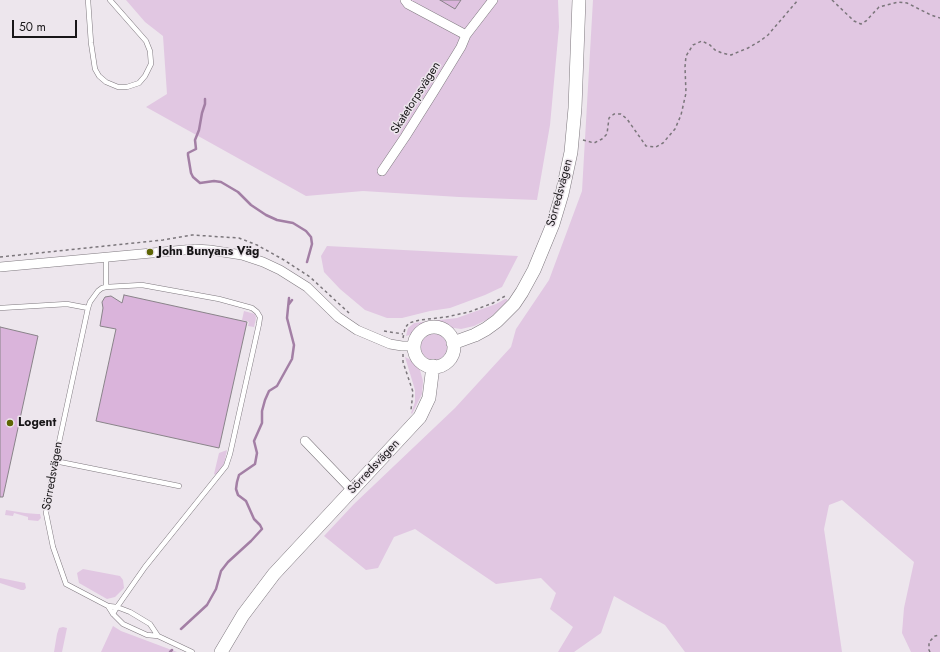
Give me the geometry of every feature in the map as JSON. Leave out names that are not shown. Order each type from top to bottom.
[{"type":"street","points":[[405,0],[408,4],[466,35]]},
{"type":"street","name":"Skatetorpsvägen","points":[[382,171],[405,138],[461,46],[466,35],[493,0]]},
{"type":"street","name":"Sörredsvägen","points":[[453,343],[474,335],[497,321],[514,304],[534,270],[553,224],[566,177],[573,130],[579,0]]},
{"type":"street","points":[[0,267],[195,249],[242,255],[280,270],[307,287],[338,317],[357,330],[382,341],[408,346],[415,352],[419,360],[424,364],[433,366],[442,365],[449,360],[453,352],[451,336],[446,331],[432,327],[425,329],[408,346]]},
{"type":"street","name":"Sörredsvägen","points":[[221,652],[244,615],[274,574],[412,427],[423,412],[428,398],[433,366]]},
{"type":"street","points":[[305,441],[352,490]]},
{"type":"lane","points":[[88,0],[95,69],[99,76],[106,82],[118,87],[127,87],[138,83],[145,76],[151,64],[150,51],[146,41],[110,0]]},
{"type":"lane","points":[[106,257],[106,287],[142,284],[219,299],[252,308],[260,317],[230,454],[226,466],[145,567],[113,614]]},
{"type":"lane","name":"Sörredsvägen","points":[[106,287],[98,291],[90,302],[88,308],[54,461],[46,513],[53,548],[66,584],[108,606],[117,607],[130,612],[150,624],[158,636]]},
{"type":"lane","points":[[0,308],[67,304],[88,308]]},
{"type":"lane","points":[[54,461],[179,486]]},
{"type":"lane","name":"Sörredsvägen","points":[[108,606],[113,614],[123,624],[147,635],[158,636],[192,652]]},
{"type":"path","points":[[573,130],[584,141],[594,143],[602,139],[607,134],[609,118],[614,114],[621,114],[627,119],[646,146],[656,147],[662,143],[675,129],[681,115],[686,93],[686,56],[694,45],[702,41],[719,52],[732,55],[748,48],[768,35],[798,0]]},
{"type":"path","points":[[832,0],[854,21],[860,24],[866,21],[879,8],[898,2],[907,3],[940,18]]},
{"type":"path","points":[[0,257],[163,240],[192,235],[239,238],[257,245],[310,277],[351,314]]},
{"type":"path","points":[[410,411],[413,392],[404,362],[408,346],[403,334],[406,325],[420,320],[446,318],[469,312],[497,301],[510,291]]},
{"type":"path","points":[[382,330],[403,334]]},
{"type":"path","points":[[930,652],[930,642],[935,636],[940,635]]},
{"type":"shaded area","points":[[126,0],[558,0],[559,27],[550,125],[537,200],[363,191],[306,196],[146,107],[167,94],[163,36],[145,22]]},
{"type":"shaded area","points":[[593,0],[940,0],[940,652],[911,652],[902,633],[904,608],[914,562],[842,500],[829,505],[824,529],[842,652],[685,652],[665,625],[614,596],[601,633],[574,652],[558,652],[573,627],[550,609],[556,593],[541,578],[496,584],[415,529],[394,537],[378,568],[366,570],[324,536],[354,504],[455,408],[511,347],[516,329],[549,280],[582,191]]},
{"type":"shaded area","points":[[327,246],[518,256],[502,287],[450,308],[402,318],[387,318],[365,310],[340,289],[324,272],[321,256]]},
{"type":"shaded area","points":[[507,299],[507,301],[495,313],[488,319],[474,326],[461,329],[450,328],[441,324],[433,323],[423,325],[412,334],[406,336],[408,328],[414,323],[457,318],[496,304]]},
{"type":"shaded area","points":[[244,311],[255,314],[256,318],[254,327],[248,326],[249,322],[242,320]]},
{"type":"shaded area","points":[[434,334],[443,338],[447,347],[443,356],[434,360],[425,356],[421,347],[425,338]]},
{"type":"shaded area","points":[[405,357],[413,361],[420,370],[423,381],[422,394],[412,414],[411,413],[415,402],[415,390]]},
{"type":"shaded area","points":[[227,450],[224,464],[216,475],[214,474],[219,453]]},
{"type":"shaded area","points":[[6,510],[40,514],[41,518],[38,521],[28,520],[28,517],[14,513],[13,516],[5,515]]},
{"type":"shaded area","points":[[83,569],[120,576],[123,580],[124,588],[115,597],[107,599],[79,583],[77,573]]},
{"type":"shaded area","points":[[0,578],[25,583],[26,588],[21,590],[0,583]]},
{"type":"shaded area","points":[[113,626],[121,631],[177,652],[101,652]]},
{"type":"shaded area","points":[[59,628],[67,628],[62,652],[54,652]]},
{"type":"building","points":[[440,0],[461,0],[455,9]]},
{"type":"building","points":[[124,295],[247,322],[219,448],[96,421],[116,329],[100,326],[103,308],[102,302],[105,297],[111,296],[122,303]]},
{"type":"building","name":"Logent","points":[[0,327],[38,336],[3,497],[0,497]]},
{"type":"waterway","points":[[205,99],[199,130],[195,140],[196,149],[188,153],[193,177],[200,183],[214,181],[221,182],[238,192],[251,205],[266,215],[277,220],[293,223],[306,231],[311,237],[312,244],[307,262]]},
{"type":"waterway","points":[[181,629],[207,605],[216,589],[221,571],[228,562],[262,529],[254,519],[246,501],[238,495],[236,489],[239,475],[255,464],[257,453],[254,441],[262,423],[262,411],[265,400],[269,391],[277,386],[292,359],[294,345],[287,318],[289,298]]},
{"type":"waterway","points":[[289,304],[292,300]]},
{"type":"place","name":"John Bunyans Väg","points":[[150,252]]},
{"type":"place","name":"Logent","points":[[10,423]]}]
